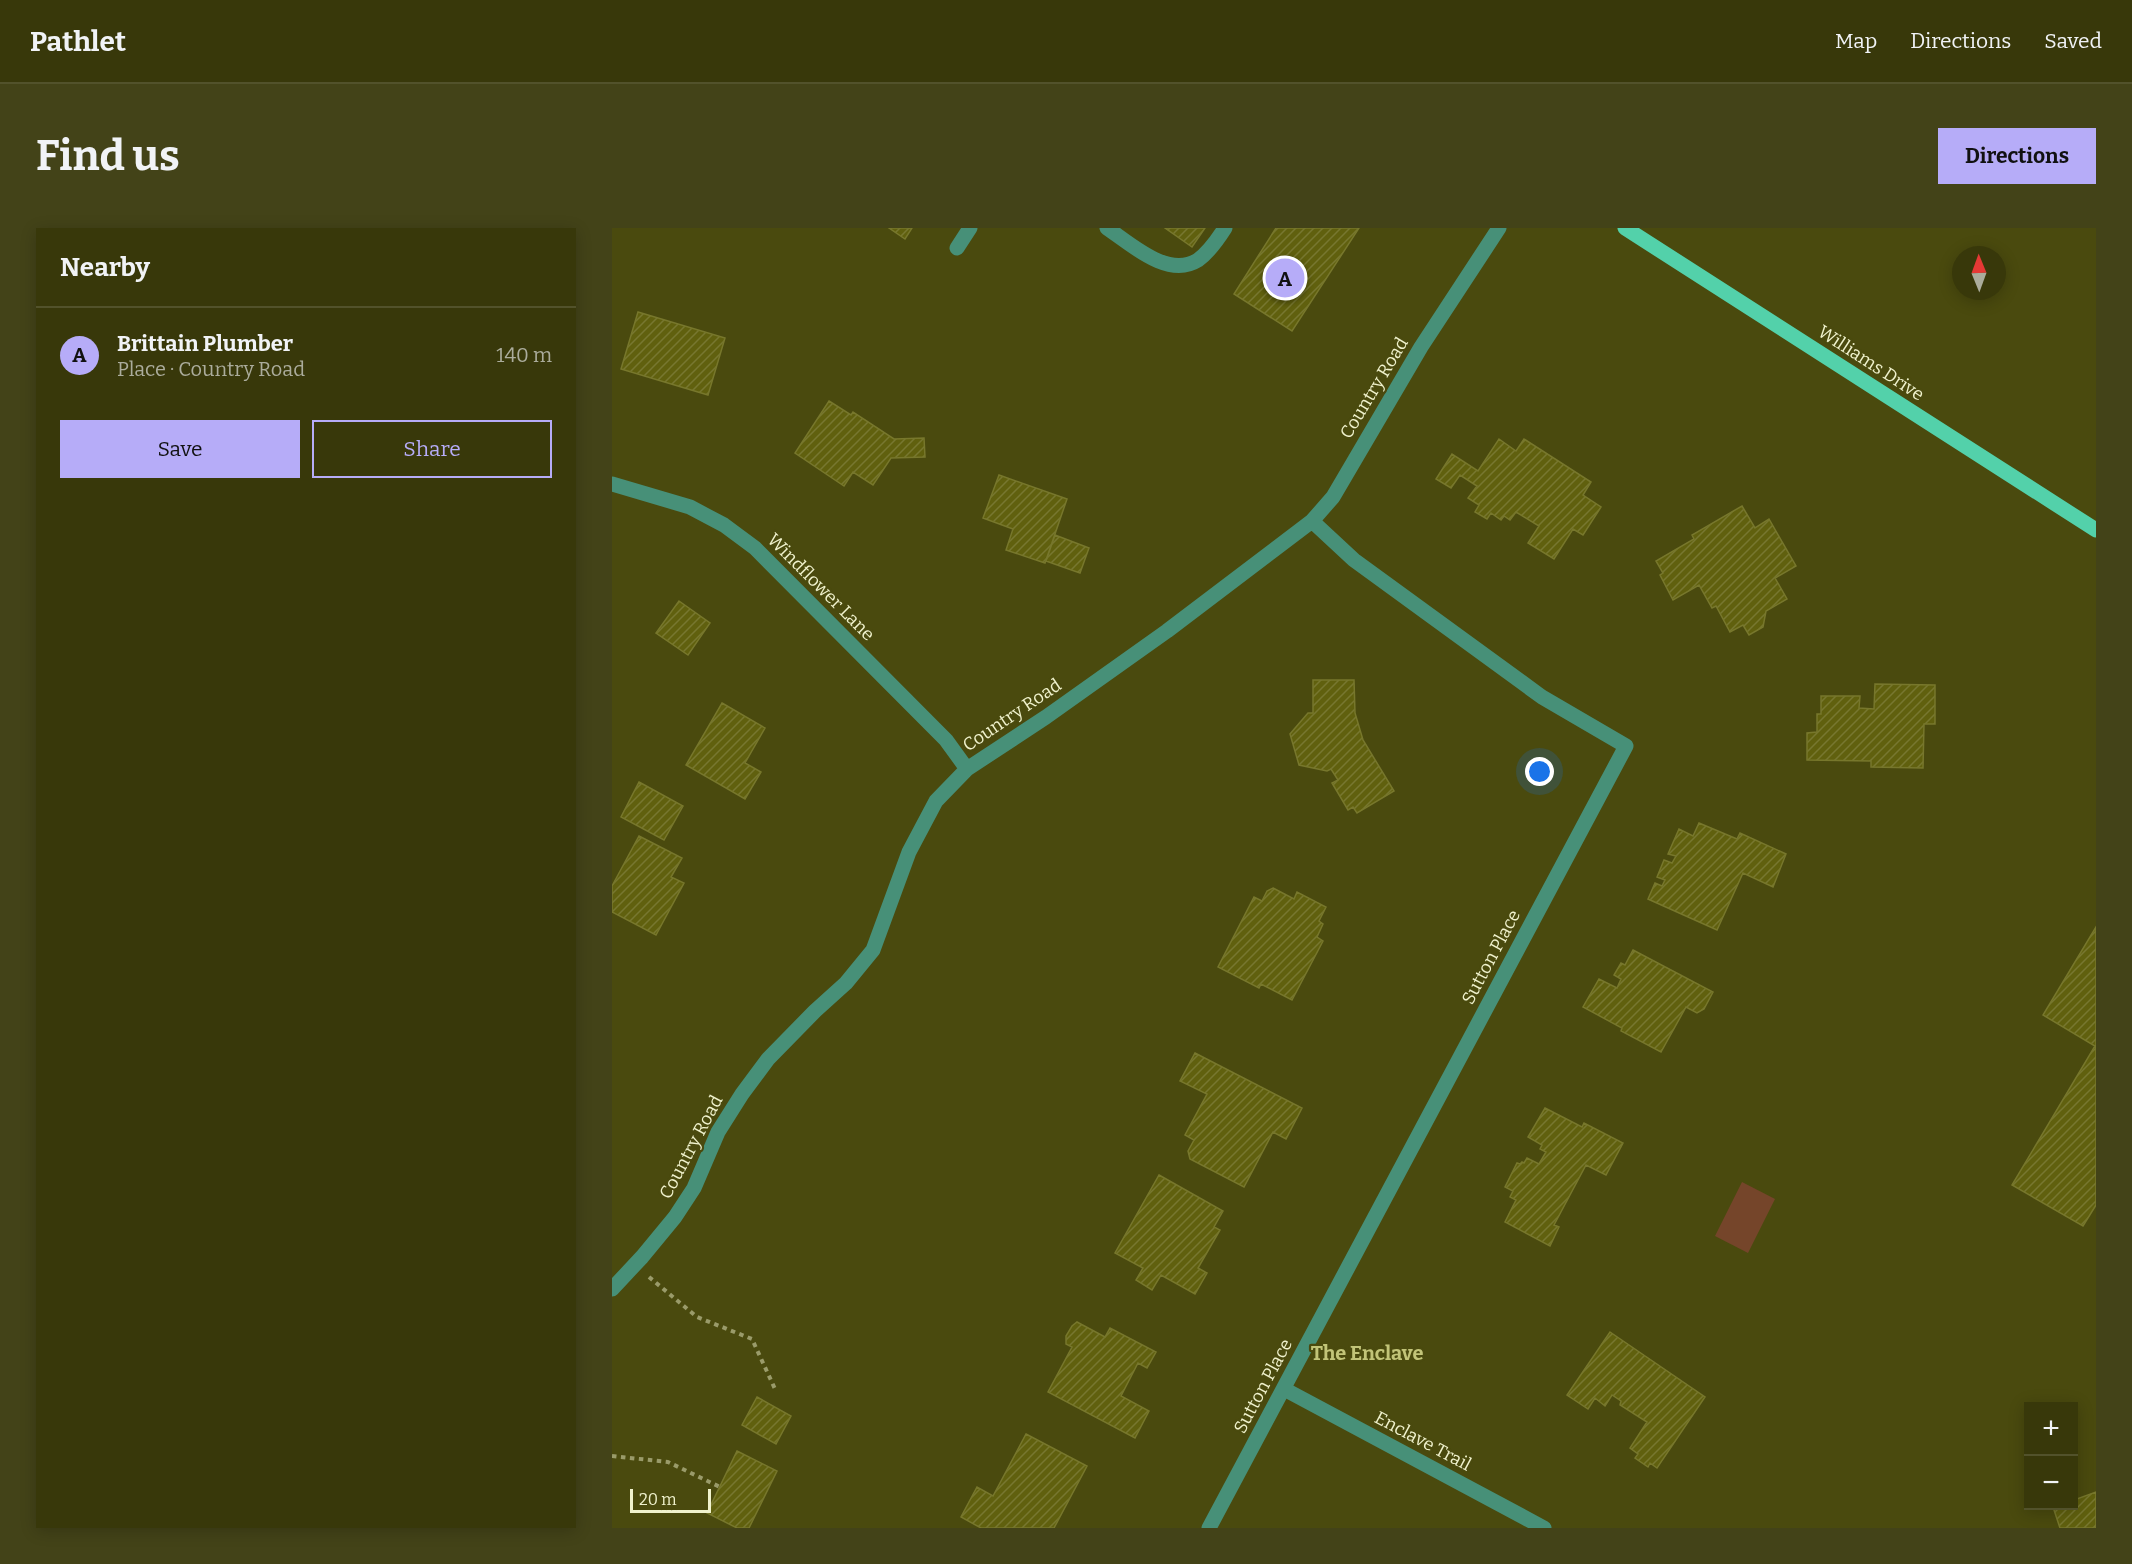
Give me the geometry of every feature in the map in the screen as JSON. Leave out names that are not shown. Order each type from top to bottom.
[{"type":"main road","name":"Williams Drive","points":[[1625,228],[2096,530]]},
{"type":"street","points":[[957,248],[970,228]]},
{"type":"street","points":[[1107,228],[1161,263],[1179,266],[1197,260],[1215,243],[1225,228]]},
{"type":"street","name":"Country Road","points":[[612,1289],[675,1217],[694,1188],[718,1132],[768,1059],[846,983],[873,950],[909,852],[936,801],[967,769],[1046,717],[1167,631],[1312,521],[1333,497],[1421,347],[1499,228]]},
{"type":"street","name":"Windflower Lane","points":[[612,484],[690,507],[724,525],[755,548],[946,740],[967,769]]},
{"type":"street","name":"Sutton Place","points":[[1209,1528],[1626,746],[1534,691],[1354,560],[1312,521]]},
{"type":"street","name":"Enclave Trail","points":[[1284,1389],[1544,1528]]},
{"type":"path","points":[[635,1265],[697,1317],[752,1339],[775,1389]]},
{"type":"path","points":[[612,1456],[668,1462],[720,1487]]},
{"type":"shaded area","points":[[1742,1182],[1775,1199],[1748,1253],[1715,1236]]},
{"type":"building","points":[[889,228],[912,228],[905,239]]},
{"type":"building","points":[[1165,228],[1205,228],[1192,247]]},
{"type":"building","points":[[1276,228],[1359,228],[1292,331],[1234,294]]},
{"type":"building","points":[[638,312],[725,338],[708,395],[621,369]]},
{"type":"building","points":[[829,401],[851,415],[853,412],[894,439],[924,438],[925,457],[891,458],[873,485],[853,472],[844,486],[795,453]]},
{"type":"building","points":[[1499,439],[1516,451],[1524,439],[1591,482],[1583,495],[1601,507],[1583,535],[1573,529],[1554,559],[1528,543],[1539,526],[1516,512],[1510,520],[1504,516],[1501,520],[1491,513],[1487,519],[1475,512],[1479,505],[1468,498],[1477,486],[1460,475],[1451,488],[1436,479],[1452,454],[1478,471]]},
{"type":"building","points":[[999,475],[1067,499],[1045,563],[1006,550],[1013,529],[983,518]]},
{"type":"building","points":[[1742,506],[1755,528],[1769,519],[1796,566],[1775,578],[1787,599],[1766,611],[1763,627],[1749,635],[1743,625],[1730,632],[1716,606],[1712,608],[1699,585],[1673,600],[1660,575],[1663,573],[1656,561],[1694,539],[1692,535]]},
{"type":"building","points":[[1055,535],[1089,548],[1080,573],[1046,561]]},
{"type":"building","points":[[679,601],[710,623],[688,655],[656,633]]},
{"type":"building","points":[[1313,680],[1354,680],[1355,713],[1363,740],[1394,791],[1357,813],[1353,807],[1348,810],[1332,783],[1338,780],[1331,769],[1327,771],[1299,765],[1290,734],[1308,713],[1313,713]]},
{"type":"building","points":[[1875,684],[1935,685],[1935,724],[1924,724],[1923,768],[1871,767],[1871,761],[1807,760],[1807,733],[1817,732],[1817,714],[1821,714],[1821,696],[1860,696],[1859,708],[1874,709]]},
{"type":"building","points":[[722,703],[765,728],[745,763],[761,772],[745,799],[686,765]]},
{"type":"building","points":[[639,782],[683,806],[664,840],[621,817]]},
{"type":"building","points":[[1699,823],[1737,839],[1740,833],[1786,854],[1773,887],[1743,873],[1717,930],[1648,899],[1655,883],[1662,886],[1665,880],[1657,877],[1664,860],[1672,863],[1676,856],[1668,854],[1679,829],[1693,836]]},
{"type":"building","points":[[639,836],[682,858],[671,877],[684,883],[656,935],[612,912],[612,886]]},
{"type":"building","points":[[1273,888],[1294,899],[1297,892],[1326,907],[1319,921],[1323,924],[1317,937],[1323,941],[1292,1000],[1261,984],[1259,988],[1218,967],[1254,897],[1262,901],[1267,891]]},
{"type":"building","points":[[2096,927],[2096,1205],[2083,1226],[2012,1185],[2095,1046],[2043,1015]]},
{"type":"building","points":[[1633,950],[1713,992],[1704,1009],[1697,1013],[1686,1007],[1661,1052],[1583,1007],[1599,979],[1617,988],[1621,979],[1614,975],[1621,963],[1625,965]]},
{"type":"building","points":[[1195,1053],[1302,1108],[1286,1139],[1273,1132],[1244,1187],[1190,1159],[1188,1151],[1194,1140],[1185,1135],[1207,1094],[1180,1081]]},
{"type":"building","points":[[1545,1108],[1582,1127],[1584,1123],[1623,1143],[1606,1175],[1586,1165],[1554,1225],[1559,1227],[1550,1246],[1505,1222],[1516,1200],[1510,1197],[1513,1191],[1505,1187],[1517,1163],[1524,1163],[1527,1158],[1539,1164],[1546,1152],[1540,1149],[1542,1145],[1528,1137]]},
{"type":"building","points":[[1159,1175],[1223,1211],[1214,1227],[1220,1230],[1198,1268],[1207,1273],[1195,1294],[1161,1275],[1152,1290],[1136,1280],[1143,1268],[1115,1253]]},
{"type":"building","points":[[1077,1322],[1105,1337],[1110,1328],[1156,1352],[1147,1368],[1138,1363],[1121,1396],[1149,1411],[1135,1438],[1048,1392],[1072,1347],[1066,1344],[1066,1336]]},
{"type":"building","points":[[1610,1332],[1705,1397],[1657,1468],[1650,1463],[1648,1467],[1635,1458],[1638,1454],[1630,1448],[1647,1422],[1620,1405],[1621,1401],[1612,1395],[1605,1406],[1595,1398],[1588,1409],[1567,1395]]},
{"type":"building","points":[[757,1397],[791,1416],[776,1444],[742,1425]]},
{"type":"building","points":[[1026,1434],[1087,1466],[1054,1528],[981,1528],[961,1517],[977,1487],[993,1496]]},
{"type":"building","points":[[737,1451],[777,1471],[749,1528],[737,1528],[707,1513]]},
{"type":"building","points":[[2096,1492],[2096,1528],[2060,1528],[2054,1510],[2078,1510],[2078,1499]]},
{"type":"place","name":"Brittain Plumber","points":[[1285,278]]},
{"type":"district","name":"The Enclave","points":[[1367,1353]]}]
